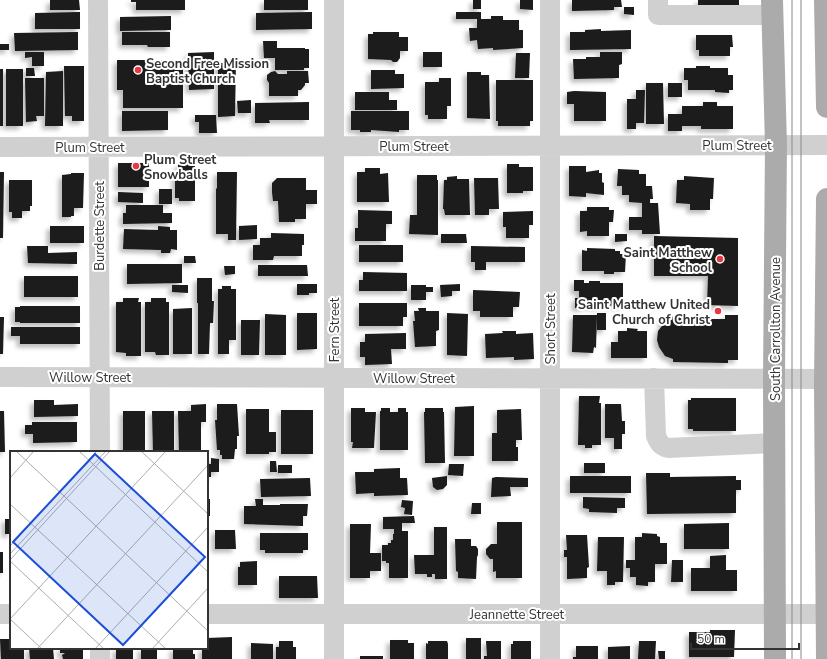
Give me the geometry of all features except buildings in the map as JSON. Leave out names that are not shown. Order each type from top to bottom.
[{"type":"main road","points":[[826,0],[827,107]]},
{"type":"main road","name":"South Carrollton Avenue","points":[[772,8],[776,145],[774,378],[775,659]]},
{"type":"main road","points":[[827,200],[827,659]]},
{"type":"street","name":"Burdette Street","points":[[98,0],[100,451]]},
{"type":"street","name":"Fern Street","points":[[334,0],[334,659]]},
{"type":"street","name":"Short Street","points":[[550,0],[550,659]]},
{"type":"street","points":[[658,0],[658,14],[772,8]]},
{"type":"street","name":"Plum Street","points":[[0,147],[827,145]]},
{"type":"street","name":"Willow Street","points":[[0,377],[826,379]]},
{"type":"street","points":[[654,378],[656,436],[659,443],[663,446],[668,448],[774,443]]},
{"type":"street","name":"Jeannette Street","points":[[208,614],[827,614]]},
{"type":"tram line","points":[[792,0],[792,659]]},
{"type":"tram line","points":[[801,0],[801,659]]},
{"type":"place","name":"Second Free Mission Baptist Church","points":[[138,70]]},
{"type":"place","name":"Plum Street Snowballs","points":[[136,166]]},
{"type":"place","name":"Saint Matthew School","points":[[720,259]]},
{"type":"place","name":"Saint Matthew United Church of Christ","points":[[718,311]]}]
